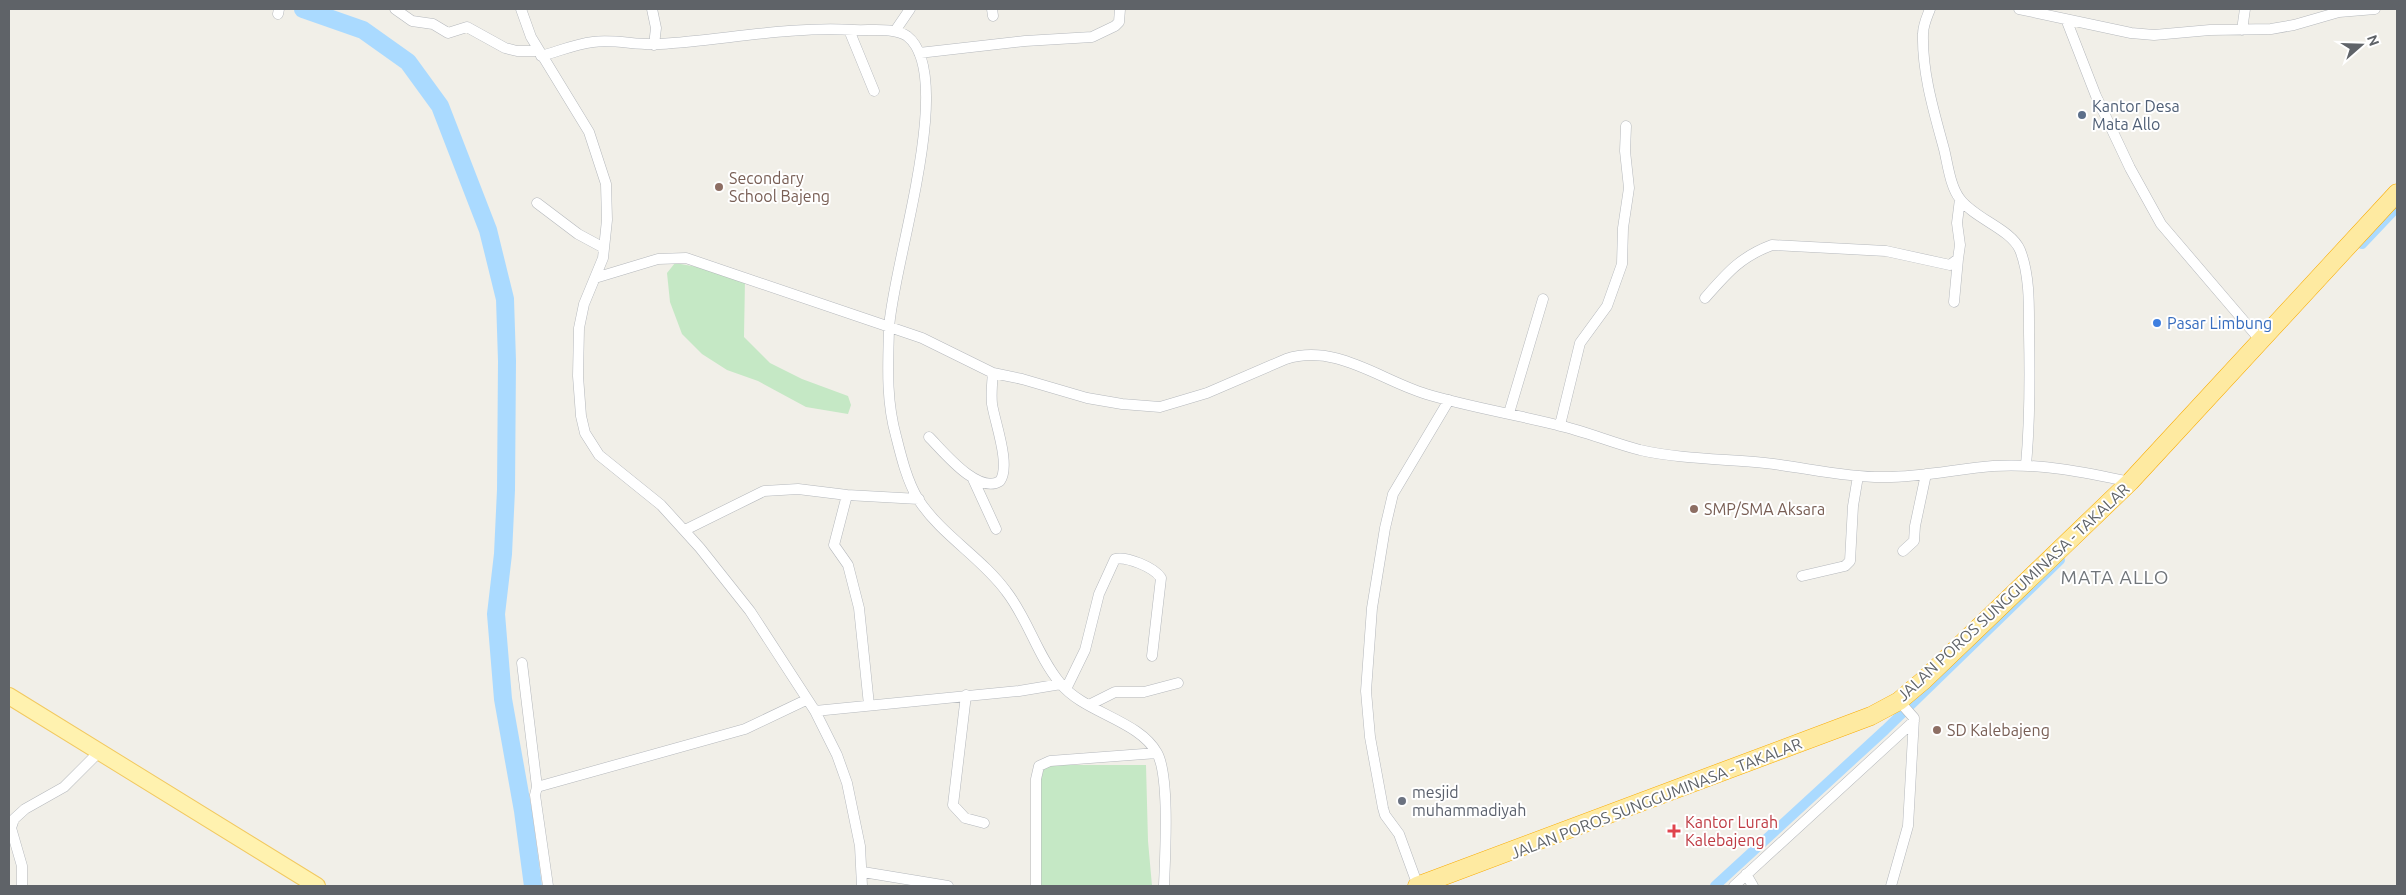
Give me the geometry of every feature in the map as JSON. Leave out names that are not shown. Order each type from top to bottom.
[{"type":"highway","name":"JALAN POROS SUNGGUMINASA - TAKALAR","points":[[1418,886],[1903,705],[1964,642],[2130,482],[2397,193]]},
{"type":"main road","points":[[9,696],[317,886]]},
{"type":"street","points":[[395,9],[412,21],[433,24],[448,33],[467,27],[505,48],[540,53],[598,41],[654,44],[816,30],[895,32],[908,37],[919,53],[924,68],[926,93],[925,130],[889,327],[887,388],[889,412],[904,464],[918,499],[953,537],[990,570],[1006,590],[1015,603],[1029,633],[1064,686],[1089,705],[1137,732],[1157,753],[1163,773],[1164,886]]},
{"type":"street","points":[[521,9],[531,37],[589,132],[603,171],[607,220],[603,258],[584,304],[579,328],[578,376],[581,416],[585,433],[600,455],[648,494],[685,530],[750,611],[814,711],[837,755],[847,783],[854,813],[863,872],[862,886]]},
{"type":"street","points":[[652,9],[656,28],[654,44]]},
{"type":"street","points":[[895,32],[910,9]]},
{"type":"street","points":[[919,53],[1025,40],[1092,37],[1115,26],[1119,22],[1120,9]]},
{"type":"street","points":[[1930,9],[1923,35],[1926,73],[1951,180],[1960,199],[1982,220],[2012,240],[2021,254],[2029,316],[2030,429],[2026,465]]},
{"type":"street","points":[[2019,9],[2131,33],[2154,35],[2210,30],[2284,27],[2339,12],[2375,9]]},
{"type":"street","points":[[2242,30],[2245,9]]},
{"type":"street","points":[[2066,19],[2096,96],[2130,168],[2161,224],[2260,341]]},
{"type":"street","points":[[849,30],[874,92]]},
{"type":"street","points":[[1560,425],[1580,343],[1607,306],[1622,264],[1623,228],[1629,188],[1625,151],[1626,126]]},
{"type":"street","points":[[1954,302],[1960,245],[1957,224],[1960,199]]},
{"type":"street","points":[[537,203],[578,234],[604,248]]},
{"type":"street","points":[[1705,298],[1738,262],[1755,252],[1772,246],[1886,251],[1944,265],[1954,263],[1958,259]]},
{"type":"street","points":[[595,278],[658,259],[686,258],[889,327],[950,350],[993,373],[1022,378],[1087,398],[1154,408],[1208,393],[1286,359],[1299,355],[1314,355],[1354,364],[1411,389],[1449,400],[1560,425],[1608,441],[1653,452],[1820,469],[1858,476],[1890,477],[1993,466],[2026,465],[2080,471],[2130,482]]},
{"type":"street","points":[[1509,414],[1543,299]]},
{"type":"street","points":[[973,479],[993,484],[1003,476],[1000,436],[992,401],[993,373]]},
{"type":"street","points":[[1418,886],[1399,834],[1384,814],[1382,808],[1369,724],[1367,662],[1372,608],[1390,503],[1408,466],[1449,400]]},
{"type":"street","points":[[929,437],[973,479],[996,529]]},
{"type":"street","points":[[1903,552],[1914,541],[1915,526],[1926,474]]},
{"type":"street","points":[[1802,576],[1845,566],[1850,561],[1853,506],[1858,476]]},
{"type":"street","points":[[685,530],[764,491],[798,489],[847,495],[918,499]]},
{"type":"street","points":[[847,495],[834,545],[848,565],[860,608],[869,705]]},
{"type":"street","points":[[1064,686],[1085,650],[1104,578],[1115,559],[1118,558],[1156,572],[1162,580],[1152,656]]},
{"type":"street","points":[[522,663],[537,787],[535,795],[548,886]]},
{"type":"street","points":[[1089,705],[1115,692],[1144,692],[1178,683]]},
{"type":"street","points":[[814,711],[1064,686]]},
{"type":"street","points":[[966,695],[953,805],[966,818],[984,823]]},
{"type":"street","points":[[537,787],[744,729],[806,700]]},
{"type":"street","points":[[1891,886],[1908,826],[1914,720],[1903,705]]},
{"type":"street","points":[[1734,886],[1914,720]]},
{"type":"street","points":[[22,886],[22,866],[11,828],[14,819],[25,809],[64,787],[100,751]]},
{"type":"street","points":[[1036,886],[1036,779],[1040,766],[1050,761],[1157,753]]},
{"type":"street","points":[[863,872],[948,886]]},
{"type":"street","points":[[1746,874],[1753,886]]},
{"type":"green space","points":[[675,263],[720,271],[745,279],[744,337],[770,363],[802,379],[848,396],[851,405],[848,414],[806,407],[758,381],[727,370],[702,354],[682,334],[670,302],[667,273]]},
{"type":"green space","points":[[1036,765],[1146,765],[1148,841],[1152,886],[1041,886]]},
{"type":"waterway","points":[[303,9],[363,30],[408,62],[440,106],[488,230],[505,299],[507,361],[506,490],[503,554],[496,614],[503,699],[523,811],[533,886]]},
{"type":"waterway","points":[[2362,244],[2397,207]]},
{"type":"waterway","points":[[1715,886],[1885,730],[2060,560]]},
{"type":"place","name":"Kantor Desa Mata Allo","points":[[2082,115]]},
{"type":"place","name":"Secondary School Bajeng","points":[[719,187]]},
{"type":"place","name":"Pasar Limbung","points":[[2157,323]]},
{"type":"place","name":"SMP/SMA Aksara","points":[[1694,509]]},
{"type":"place","name":"SD Kalebajeng","points":[[1937,730]]},
{"type":"place","name":"mesjid muhammadiyah","points":[[1402,801]]},
{"type":"place","name":"Kantor Lurah Kalebajeng","points":[[1674,831]]},
{"type":"district","name":"MATA ALLO","points":[[2115,577]]}]
